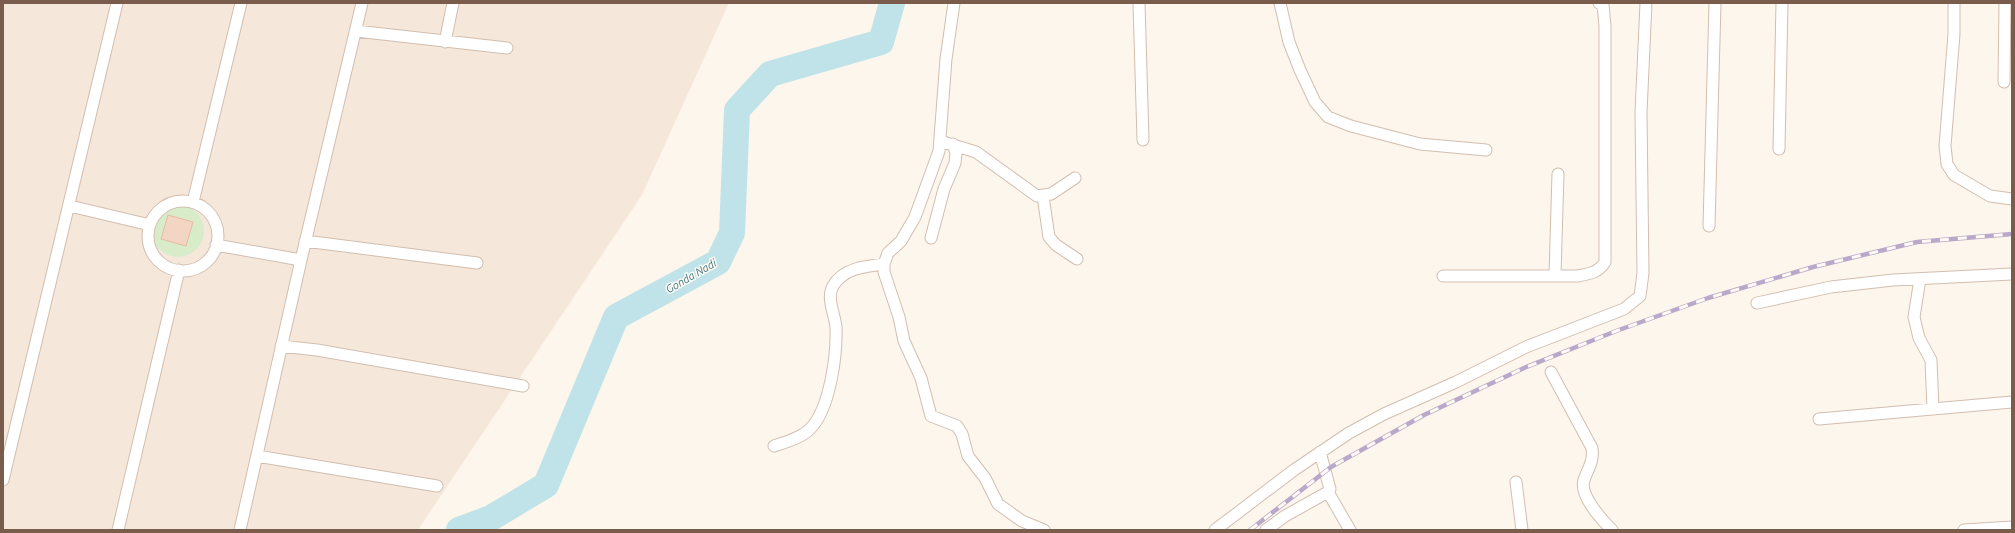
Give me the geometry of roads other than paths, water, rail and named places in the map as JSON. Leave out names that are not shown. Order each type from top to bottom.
[{"type":"street","points":[[3,480],[70,206],[117,3]]},
{"type":"street","points":[[193,202],[241,3]]},
{"type":"street","points":[[240,530],[300,260],[362,3]]},
{"type":"street","points":[[446,42],[453,3]]},
{"type":"street","points":[[954,3],[946,59],[939,151],[915,217],[901,241],[888,253],[884,264],[884,272],[899,317],[904,341],[920,378],[931,416],[957,426],[960,429],[968,456],[985,478],[998,504],[1022,521],[1044,530]]},
{"type":"street","points":[[1139,3],[1143,140]]},
{"type":"street","points":[[1280,3],[1289,42],[1300,70],[1315,102],[1328,117],[1351,126],[1420,144],[1486,150]]},
{"type":"street","points":[[1443,276],[1577,276],[1591,273],[1601,268],[1605,262],[1605,26],[1603,6],[1599,3]]},
{"type":"street","points":[[1215,530],[1348,433],[1384,414],[1456,382],[1526,347],[1624,309],[1640,296],[1643,273],[1641,112],[1646,3]]},
{"type":"street","points":[[1709,226],[1715,3]]},
{"type":"street","points":[[1779,150],[1782,3]]},
{"type":"street","points":[[1954,3],[1954,34],[1945,146],[1947,164],[1954,174],[1976,185],[1990,196],[2012,199]]},
{"type":"street","points":[[2004,82],[2005,3]]},
{"type":"street","points":[[356,31],[507,48]]},
{"type":"street","points":[[940,141],[976,152],[1037,196],[1051,194],[1075,178]]},
{"type":"street","points":[[930,238],[944,189],[955,163],[956,153],[953,144]]},
{"type":"street","points":[[1555,275],[1558,174]]},
{"type":"street","points":[[1043,196],[1049,237],[1056,245],[1077,259]]},
{"type":"street","points":[[182,201],[193,202],[203,207],[216,224],[218,235],[216,245],[206,262],[198,267],[179,270],[160,262],[154,255],[149,245],[148,235],[150,225],[154,216],[162,208],[172,203],[182,201]]},
{"type":"street","points":[[70,206],[150,225]]},
{"type":"street","points":[[305,241],[477,263]]},
{"type":"street","points":[[216,245],[300,260]]},
{"type":"street","points":[[774,446],[804,434],[811,429],[823,408],[835,353],[836,326],[831,299],[833,284],[840,277],[850,271],[884,264]]},
{"type":"street","points":[[118,530],[179,270]]},
{"type":"street","points":[[1757,303],[1831,287],[1920,279],[2012,274]]},
{"type":"street","points":[[1920,279],[1914,317],[1919,338],[1931,360],[1933,409]]},
{"type":"street","points":[[281,346],[317,350],[523,386]]},
{"type":"street","points":[[1552,372],[1592,448],[1594,458],[1584,481],[1583,488],[1598,513],[1612,530]]},
{"type":"street","points":[[1819,419],[2012,402]]},
{"type":"street","points":[[1320,452],[1330,489],[1328,492],[1350,530]]},
{"type":"street","points":[[257,456],[437,486]]},
{"type":"street","points":[[1516,482],[1522,530]]},
{"type":"street","points":[[1266,530],[1302,506],[1328,492]]},
{"type":"street","points":[[1964,530],[2012,527]]},
{"type":"waterway","name":"Gonda Nadi","points":[[459,530],[491,518],[546,485],[616,317],[718,262],[732,233],[737,110],[770,74],[881,42],[892,3]]},
{"type":"railway","points":[[1250,530],[1331,467],[1424,415],[1524,368],[1616,331],[1708,298],[1813,267],[1917,242],[2012,234]]}]
